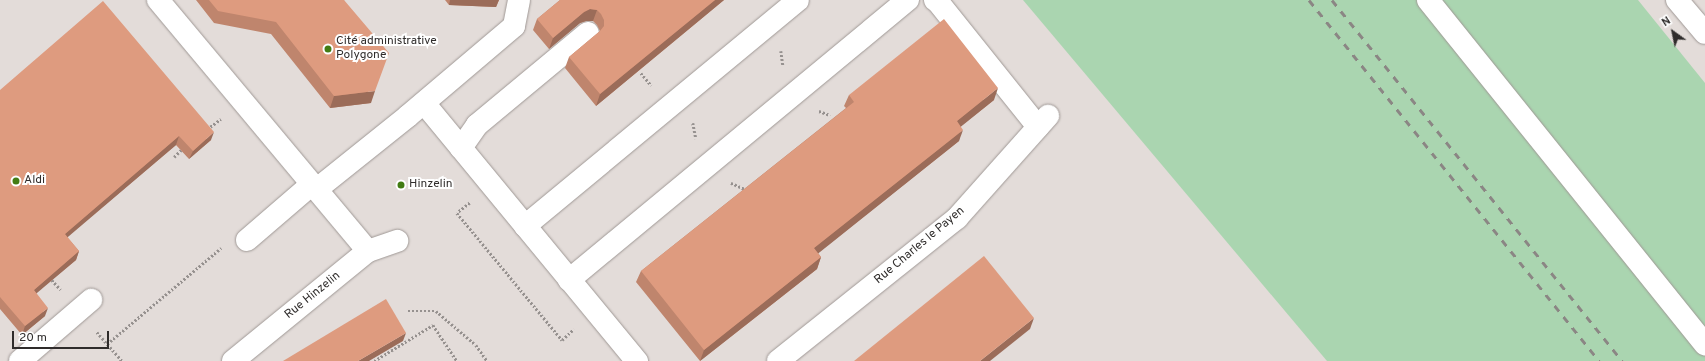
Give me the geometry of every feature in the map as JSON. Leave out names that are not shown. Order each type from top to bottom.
[{"type":"street","points":[[158,0],[368,251]]},
{"type":"street","points":[[247,240],[314,186],[424,103],[514,26],[519,0]]},
{"type":"street","points":[[525,226],[798,0]]},
{"type":"street","points":[[570,280],[908,0]]},
{"type":"street","name":"Rue Charles le Payen","points":[[778,361],[957,218],[1043,121],[935,0]]},
{"type":"street","points":[[1428,0],[1705,344]]},
{"type":"street","points":[[1677,0],[1705,33]]},
{"type":"street","points":[[461,148],[476,125],[588,33]]},
{"type":"street","points":[[424,103],[637,361]]},
{"type":"street","name":"Rue Hinzelin","points":[[233,361],[368,251],[397,241]]},
{"type":"street","points":[[20,361],[92,300]]},
{"type":"path","points":[[640,73],[649,84],[690,103],[700,161],[712,174],[745,189]]},
{"type":"path","points":[[174,157],[181,150]]},
{"type":"path","points":[[491,185],[457,213],[562,340],[595,311]]},
{"type":"path","points":[[107,344],[222,247]]},
{"type":"path","points":[[408,311],[436,311],[476,345],[487,361]]},
{"type":"path","points":[[374,361],[433,325],[457,361]]},
{"type":"green space","points":[[1023,0],[1638,0],[1705,83],[1705,361],[1327,361]]},
{"type":"building","name":"Cité administrative Polygone","points":[[209,0],[344,0],[389,53],[375,91],[334,96],[276,22],[218,11]]},
{"type":"building","points":[[560,0],[715,0],[600,94],[569,57],[600,31],[604,26],[604,20],[597,10],[590,9],[584,12],[553,38],[537,19]]},
{"type":"building","points":[[103,1],[214,132],[193,151],[179,136],[65,234],[79,251],[34,290],[48,308],[25,326],[0,297],[0,90]]},
{"type":"building","points":[[944,19],[998,88],[957,121],[963,130],[814,248],[821,257],[704,350],[641,271],[854,102],[849,95]]},
{"type":"building","points":[[984,256],[1034,318],[980,361],[854,361]]},
{"type":"building","points":[[386,299],[406,333],[358,361],[283,361]]},
{"type":"railway","points":[[1309,0],[1599,361]]},
{"type":"railway","points":[[1332,0],[1622,361]]},
{"type":"place","name":"Cité administrative Polygone","points":[[328,49]]},
{"type":"place","name":"Aldi","points":[[16,181]]},
{"type":"place","name":"Hinzelin","points":[[401,185]]}]
